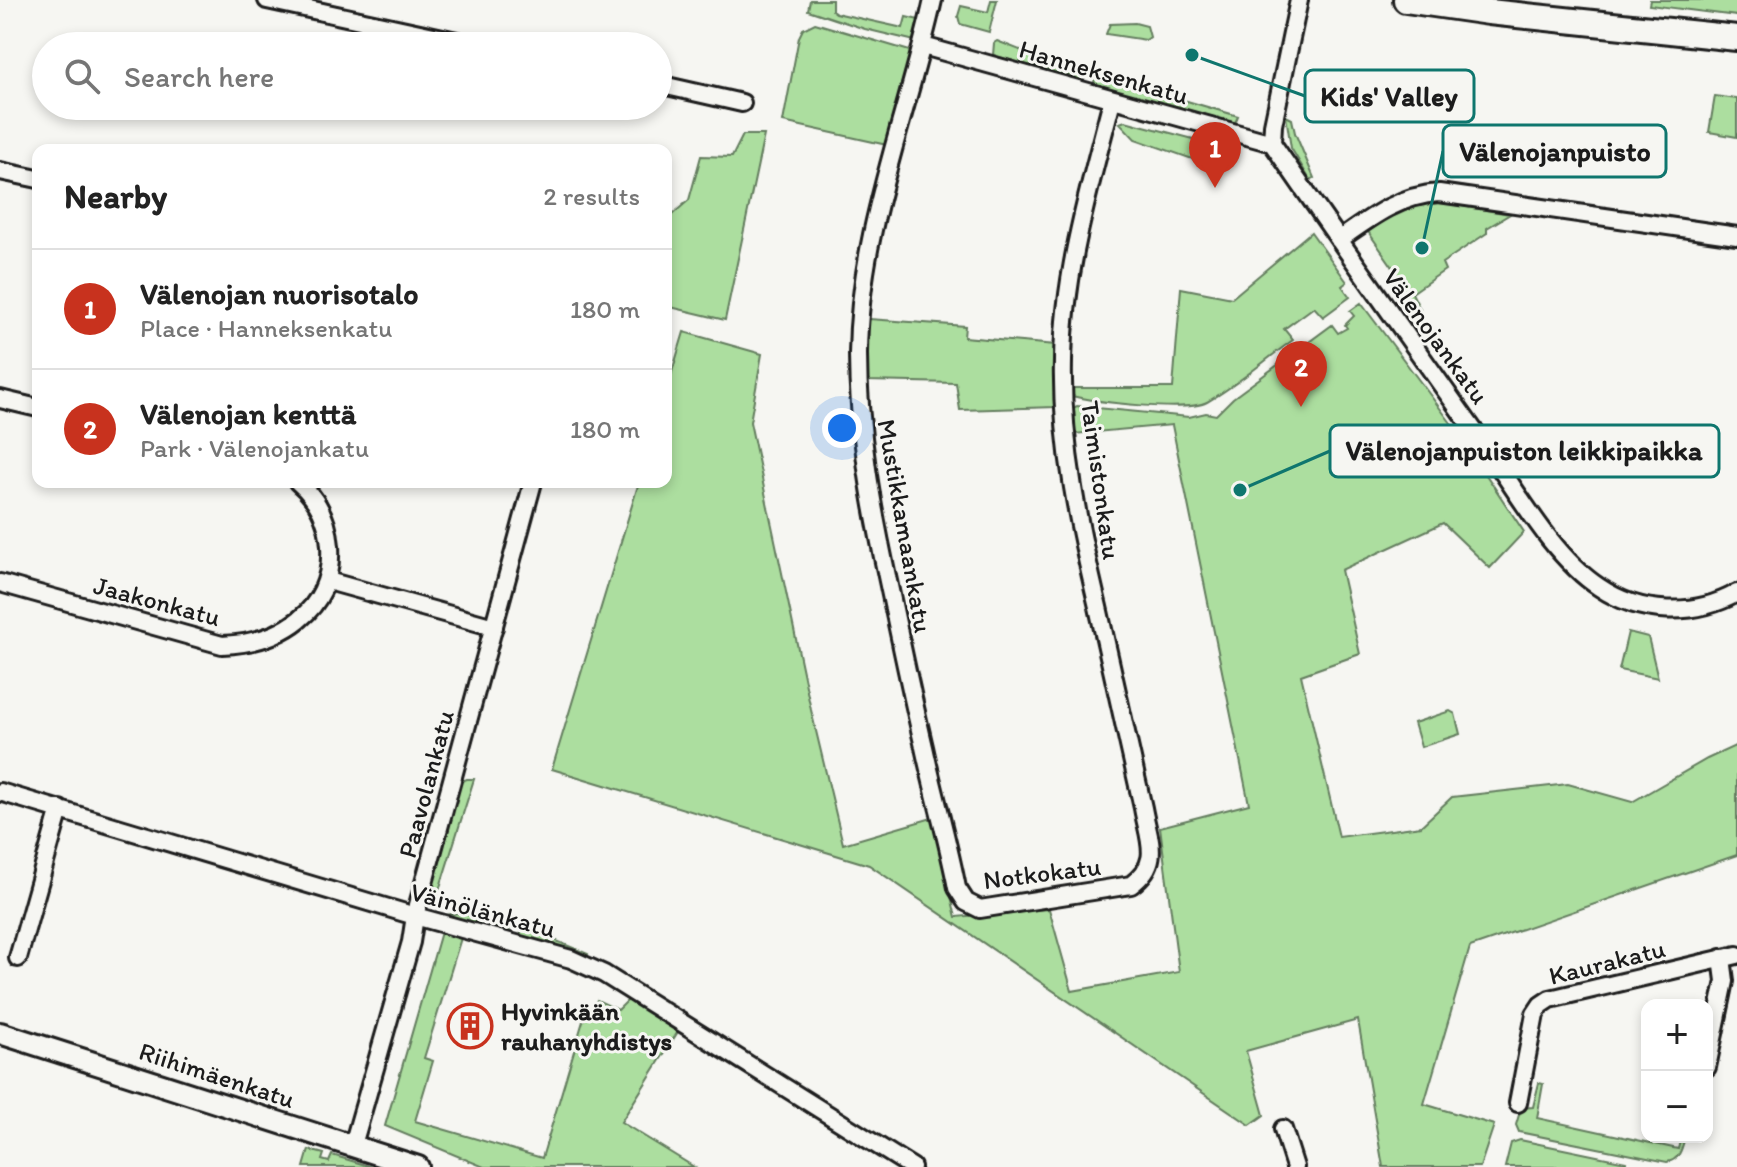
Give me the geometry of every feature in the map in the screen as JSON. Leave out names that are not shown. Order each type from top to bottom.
[{"type":"main road","points":[[1406,0],[1489,12],[1737,38]]},
{"type":"street","points":[[267,0],[415,32]]},
{"type":"street","name":"Mustikkamaankatu","points":[[933,0],[877,210],[865,271],[858,353],[861,422],[872,506],[924,749],[954,871]]},
{"type":"street","points":[[1272,143],[1299,0]]},
{"type":"street","name":"Hanneksenkatu","points":[[923,46],[1272,143]]},
{"type":"street","points":[[672,87],[742,103]]},
{"type":"street","name":"Taimistonkatu","points":[[1112,100],[1079,225],[1062,361],[1070,470],[1084,547],[1143,808],[1151,851],[1150,866]]},
{"type":"street","name":"Välenojankatu","points":[[1272,143],[1563,557],[1608,593],[1645,607],[1694,609],[1737,593]]},
{"type":"street","points":[[0,171],[32,178]]},
{"type":"street","points":[[1339,240],[1398,203],[1439,193],[1737,236]]},
{"type":"street","points":[[0,399],[32,407]]},
{"type":"street","points":[[303,488],[323,512],[329,532],[328,581],[494,627]]},
{"type":"street","name":"Paavolankatu","points":[[353,1145],[411,942],[415,916],[531,488]]},
{"type":"street","name":"Jaakonkatu","points":[[0,583],[222,645],[261,639],[295,623],[314,605],[328,581]]},
{"type":"street","name":"Väinölänkatu","points":[[0,792],[583,963],[912,1167]]},
{"type":"street","points":[[18,958],[60,809]]},
{"type":"street","name":"Notkokatu","points":[[954,871],[959,895],[980,909],[1131,885],[1144,876],[1150,866]]},
{"type":"street","points":[[1713,1038],[1729,956]]},
{"type":"street","name":"Kaurakatu","points":[[1518,1103],[1535,1014],[1541,1005],[1550,999],[1729,956]]},
{"type":"street","name":"Riihimäenkatu","points":[[0,1033],[418,1167]]},
{"type":"street","points":[[1283,1129],[1295,1167]]},
{"type":"green space","points":[[810,0],[832,0],[832,10],[836,13],[903,28],[906,17],[919,20],[915,41],[808,10]]},
{"type":"green space","points":[[991,0],[997,0],[989,32],[960,24],[958,16],[961,6],[988,12]]},
{"type":"green space","points":[[1650,0],[1737,0],[1737,16],[1649,5]]},
{"type":"green space","points":[[815,23],[913,52],[887,145],[783,122],[799,37],[803,29]]},
{"type":"green space","points":[[1110,24],[1147,26],[1150,37],[1146,40],[1106,34]]},
{"type":"green space","points":[[997,41],[1086,72],[1080,81],[993,55]]},
{"type":"green space","points":[[1095,74],[1238,116],[1235,123],[1094,84]]},
{"type":"green space","points":[[1715,96],[1737,99],[1737,137],[1709,132]]},
{"type":"green space","points":[[1286,116],[1292,119],[1314,178],[1310,180],[1291,148]]},
{"type":"green space","points":[[1125,121],[1205,142],[1205,159],[1198,161],[1135,139],[1120,123]]},
{"type":"green space","points":[[743,135],[764,135],[725,320],[672,307],[672,215],[689,200],[701,156],[732,157]]},
{"type":"green space","points":[[1437,202],[1510,214],[1442,263],[1445,270],[1412,293],[1420,309],[1416,311],[1403,294],[1392,266],[1367,230],[1413,205]]},
{"type":"green space","points":[[1311,232],[1347,282],[1342,286],[1350,297],[1323,317],[1314,307],[1284,329],[1293,340],[1229,388],[1207,402],[1181,407],[1072,396],[1072,388],[1173,388],[1181,288],[1232,298]]},
{"type":"green space","points":[[1361,303],[1457,431],[1524,532],[1490,568],[1443,523],[1341,570],[1360,654],[1301,675],[1339,837],[1421,826],[1452,797],[1568,784],[1632,802],[1737,745],[1737,855],[1470,947],[1424,1104],[1494,1125],[1480,1167],[1383,1167],[1358,1020],[1246,1051],[1264,1115],[1250,1125],[869,865],[552,769],[637,488],[672,488],[672,372],[684,332],[762,354],[750,422],[811,710],[843,844],[932,818],[956,917],[1049,909],[1072,991],[1179,972],[1160,827],[1249,804],[1172,425],[1074,434],[1073,408],[1189,417],[1206,413],[1216,415],[1233,398],[1332,325],[1338,333],[1347,328],[1345,325],[1354,316],[1350,311]]},
{"type":"green space","points":[[869,319],[965,326],[964,337],[1056,345],[1056,407],[960,410],[956,383],[867,381]]},
{"type":"green space","points":[[1628,632],[1648,637],[1658,678],[1619,670]]},
{"type":"green space","points":[[1450,711],[1455,714],[1460,734],[1421,747],[1414,723]]},
{"type":"green space","points":[[474,779],[435,903],[431,905],[430,888],[459,782]]},
{"type":"green space","points":[[458,913],[512,923],[508,934],[446,915]]},
{"type":"green space","points":[[523,927],[588,954],[587,957],[520,937]]},
{"type":"green space","points":[[441,932],[461,938],[424,1058],[433,1061],[415,1121],[542,1158],[583,1021],[597,1000],[618,1010],[630,998],[679,1030],[621,1122],[694,1167],[484,1167],[385,1126]]},
{"type":"green space","points":[[1539,1083],[1543,1084],[1537,1118],[1641,1143],[1678,1149],[1680,1143],[1683,1143],[1675,1159],[1667,1162],[1519,1132],[1516,1125],[1521,1108],[1533,1107]]},
{"type":"green space","points":[[1520,1140],[1626,1162],[1625,1167],[1505,1167],[1511,1143]]},
{"type":"green space","points":[[309,1150],[324,1154],[322,1160],[329,1162],[332,1155],[372,1167],[304,1167]]},
{"type":"place","name":"Kids' Valley","points":[[1192,55]]},
{"type":"place","name":"Välenojan nuorisotalo","points":[[1215,188]]},
{"type":"place","name":"Välenojanpuisto","points":[[1422,248]]},
{"type":"place","name":"Välenojan kenttä","points":[[1301,407]]},
{"type":"place","name":"Välenojanpuiston leikkipaikka","points":[[1240,490]]},
{"type":"place","name":"Hyvinkään rauhanyhdistys","points":[[470,1026]]}]
